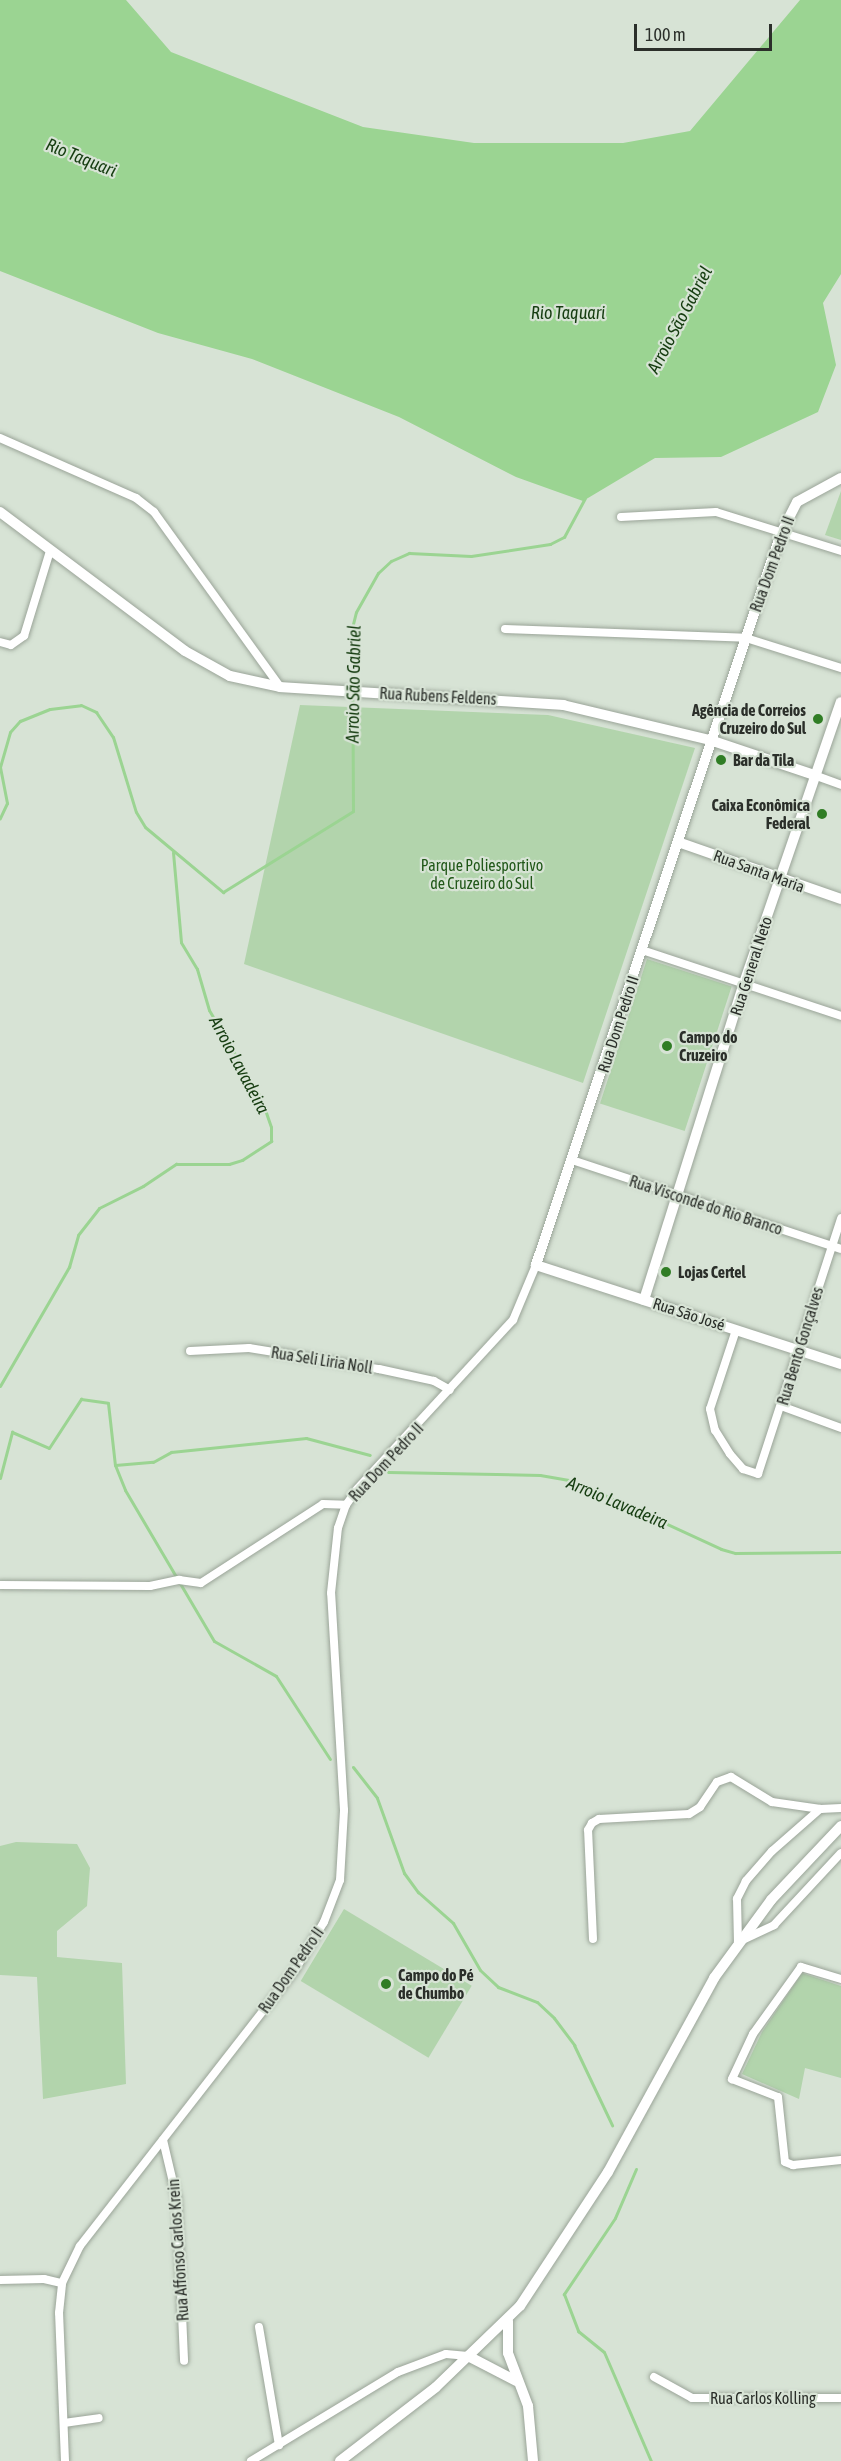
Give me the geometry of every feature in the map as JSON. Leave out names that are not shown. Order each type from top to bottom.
[{"type":"main road","name":"Rua Dom Pedro II","points":[[536,1265],[781,533],[798,502],[841,478]]},
{"type":"main road","name":"Rua Rubens Feldens","points":[[0,512],[184,651],[230,676],[280,687],[557,704],[710,741],[814,775]]},
{"type":"main road","name":"Rua General Neto","points":[[644,1300],[679,1197],[744,983],[841,702]]},
{"type":"main road","name":"Rua Santa Maria","points":[[678,842],[841,899]]},
{"type":"main road","name":"Rua São José","points":[[536,1265],[841,1364]]},
{"type":"main road","points":[[340,2461],[436,2387],[508,2321],[574,2229],[687,2022],[738,1942],[790,1877],[841,1826]]},
{"type":"main road","points":[[508,2321],[508,2353],[528,2406],[533,2461]]},
{"type":"main road","points":[[468,2356],[517,2381]]},
{"type":"street","points":[[0,438],[136,498],[154,512],[280,687]]},
{"type":"street","points":[[621,517],[716,512],[841,551]]},
{"type":"street","points":[[0,642],[11,645],[24,636],[50,550]]},
{"type":"street","points":[[505,629],[746,638],[841,668]]},
{"type":"street","points":[[814,775],[841,785]]},
{"type":"street","points":[[642,950],[841,1016]]},
{"type":"street","name":"Rua Visconde do Rio Branco","points":[[572,1160],[679,1197],[841,1248]]},
{"type":"street","name":"Rua Bento Gonçalves","points":[[736,1329],[710,1409],[715,1430],[730,1454],[743,1469],[758,1474],[841,1218]]},
{"type":"street","name":"Rua Dom Pedro II","points":[[65,2461],[59,2313],[62,2283],[80,2246],[295,1970],[324,1922],[340,1880],[344,1810],[331,1593],[338,1528],[346,1505],[357,1489],[513,1320],[536,1265]]},
{"type":"street","name":"Rua Seli Liria Noll","points":[[190,1351],[249,1348],[390,1371],[434,1381],[450,1390]]},
{"type":"street","points":[[781,1406],[841,1428]]},
{"type":"street","points":[[0,1585],[150,1586],[178,1580],[201,1583],[323,1504],[346,1505]]},
{"type":"street","points":[[592,1940],[588,1830],[592,1823],[599,1819],[689,1814],[700,1807],[717,1782],[731,1777],[772,1802],[820,1809],[841,1808]]},
{"type":"street","points":[[820,1809],[772,1851],[746,1881],[736,1899],[738,1942],[774,1925],[841,1853]]},
{"type":"street","points":[[841,1980],[801,1967],[753,2034],[732,2079],[778,2097],[784,2162],[793,2165],[841,2160]]},
{"type":"street","name":"Rua Affonso Carlos Krein","points":[[163,2140],[177,2199],[184,2361]]},
{"type":"street","points":[[0,2280],[44,2279],[62,2283]]},
{"type":"street","points":[[259,2327],[279,2445]]},
{"type":"street","points":[[251,2461],[398,2372],[446,2354],[468,2356]]},
{"type":"street","name":"Rua Carlos Kolling","points":[[654,2377],[692,2398],[841,2398]]},
{"type":"street","points":[[64,2423],[99,2418]]},
{"type":"green space","points":[[841,491],[841,540],[825,535]]},
{"type":"green space","name":"Parque Poliesportivo de Cruzeiro do Sul","points":[[300,705],[548,715],[695,748],[583,1083],[244,964]]},
{"type":"green space","name":"Campo do Cruzeiro","points":[[647,959],[732,987],[685,1131],[600,1104]]},
{"type":"green space","points":[[16,1842],[77,1844],[90,1868],[87,1906],[57,1931],[57,1957],[122,1963],[126,2084],[43,2099],[37,1977],[0,1975],[0,1846]]},
{"type":"green space","name":"Campo do Pé de Chumbo","points":[[344,1909],[472,1986],[428,2058],[301,1981]]},
{"type":"green space","points":[[802,1973],[841,1986],[841,2078],[805,2068],[799,2099],[742,2074],[762,2032]]},
{"type":"water","name":"Rio Taquari","points":[[0,0],[126,0],[171,52],[363,127],[474,143],[623,143],[690,131],[800,0],[841,0],[841,274],[823,303],[836,365],[818,412],[721,457],[655,458],[583,501],[516,477],[399,417],[252,359],[158,333],[0,271]]},
{"type":"waterway","name":"Arroio São Gabriel","points":[[0,767],[10,732],[20,721],[50,709],[81,705],[96,712],[113,737],[136,812],[145,827],[223,892],[353,811],[352,628],[356,612],[378,573],[391,561],[409,553],[471,556],[550,544],[564,537],[585,498]]},
{"type":"waterway","name":"Arroio São Gabriel","points":[[0,767],[7,803],[0,818]]},
{"type":"waterway","name":"Arroio Lavadeira","points":[[0,1386],[69,1267],[78,1235],[99,1208],[143,1186],[176,1164],[229,1164],[242,1160],[271,1141],[271,1127],[261,1098],[209,1010],[197,969],[181,942],[173,852]]},
{"type":"waterway","points":[[0,1478],[12,1432],[49,1448],[81,1399],[108,1403],[115,1465],[125,1490],[214,1641],[276,1676],[330,1759]]},
{"type":"waterway","name":"Arroio Lavadeira","points":[[115,1465],[153,1462],[171,1452],[306,1438],[370,1455]]},
{"type":"waterway","name":"Arroio Lavadeira","points":[[388,1472],[540,1475],[574,1481],[721,1549],[735,1553],[841,1552]]},
{"type":"waterway","points":[[353,1767],[377,1798],[404,1873],[418,1892],[453,1923],[480,1970],[498,1987],[537,2002],[554,2018],[574,2045],[612,2125]]},
{"type":"waterway","points":[[636,2169],[615,2218],[564,2294],[578,2331],[604,2352],[651,2461]]},
{"type":"place","name":"Agência de Correios Cruzeiro do Sul","points":[[818,719]]},
{"type":"place","name":"Bar da Tila","points":[[721,760]]},
{"type":"place","name":"Caixa Econômica Federal","points":[[822,814]]},
{"type":"place","name":"Campo do Cruzeiro","points":[[667,1046]]},
{"type":"place","name":"Lojas Certel","points":[[666,1272]]},
{"type":"place","name":"Campo do Pé de Chumbo","points":[[386,1984]]}]
